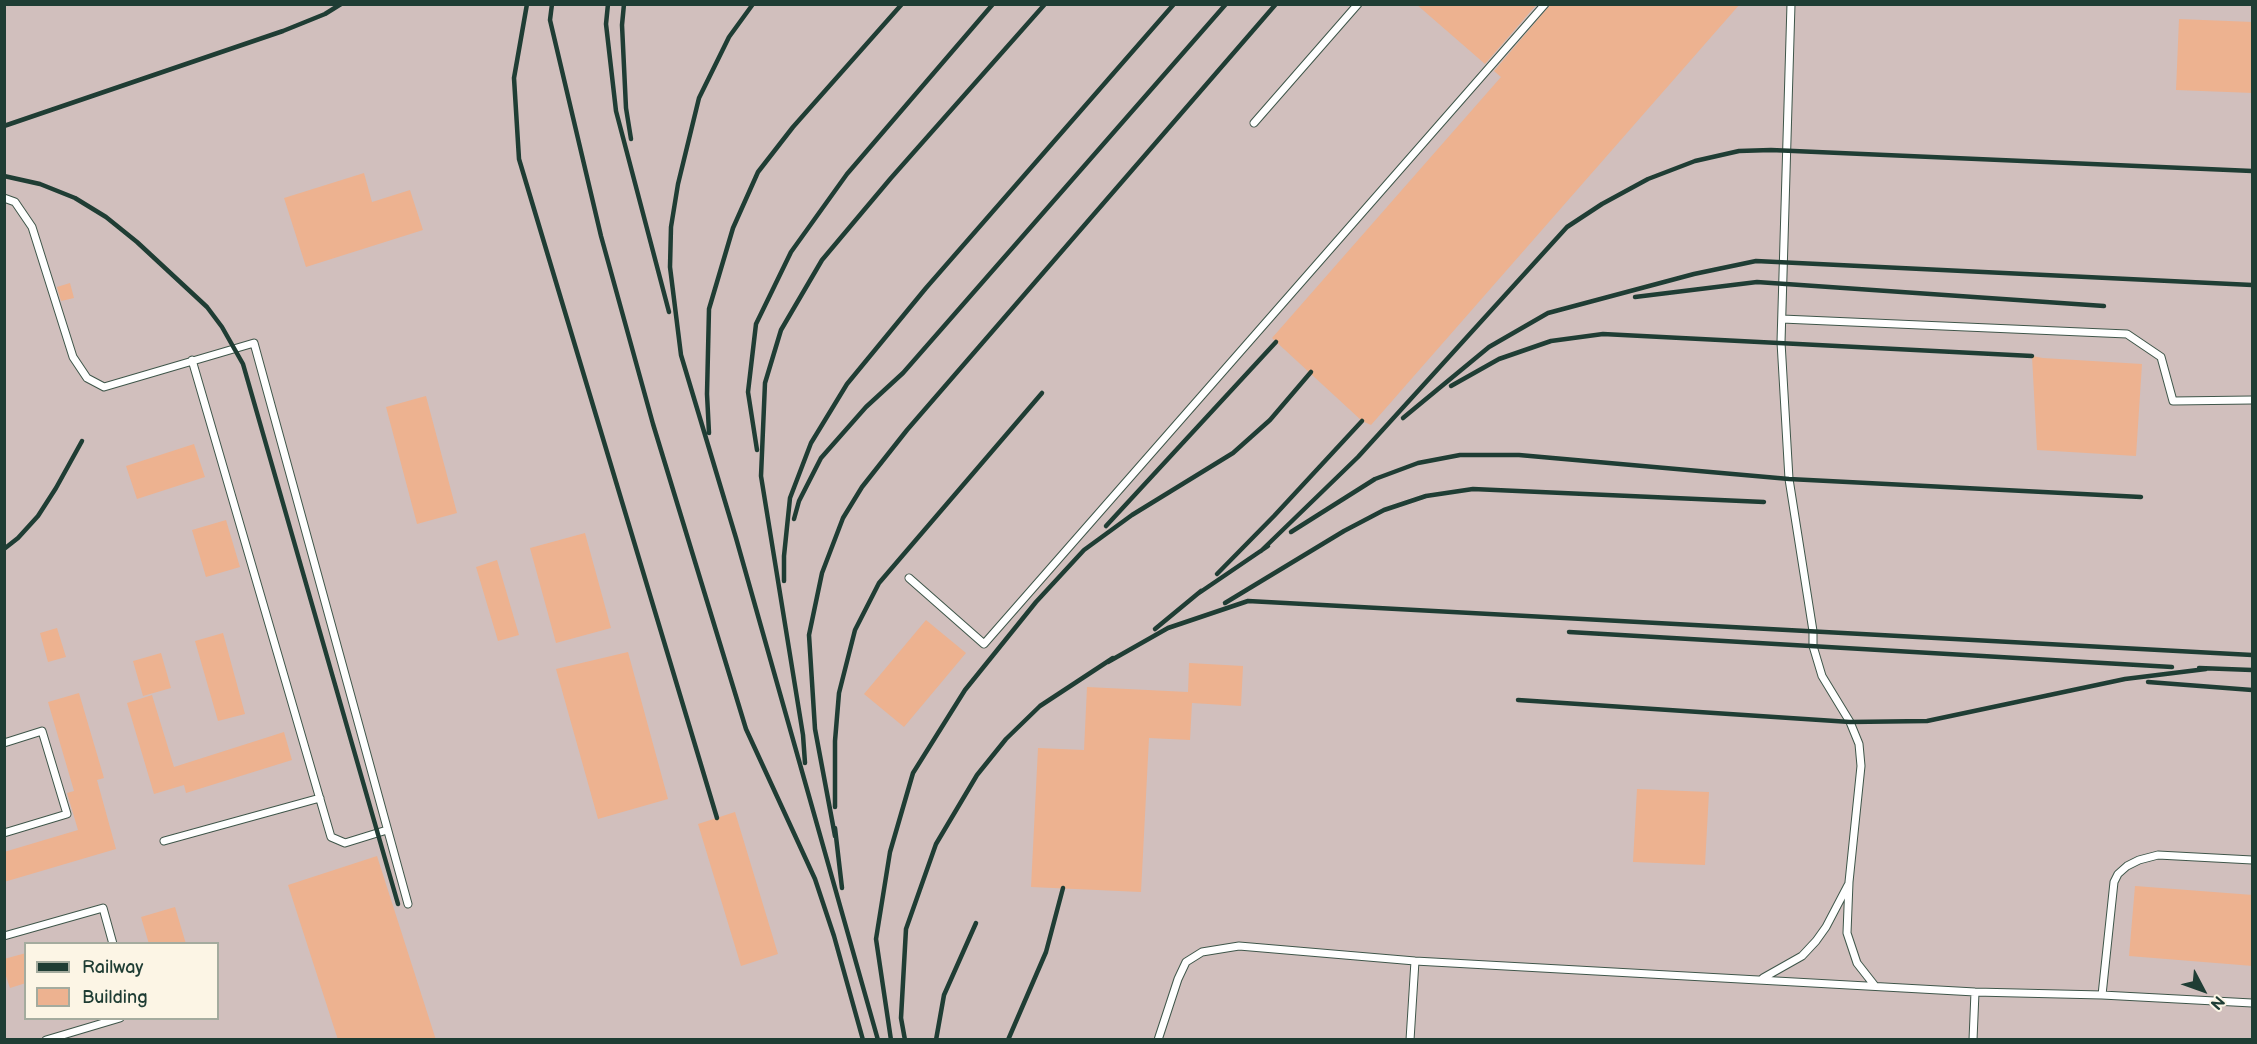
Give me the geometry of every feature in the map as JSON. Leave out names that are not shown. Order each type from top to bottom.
[{"type":"lane","points":[[1254,123],[1358,4]]},
{"type":"lane","points":[[909,578],[984,644],[1545,4]]},
{"type":"lane","points":[[1791,4],[1782,319],[1789,479],[1813,646],[1822,676],[1850,722],[1859,744],[1861,766],[1849,882],[1847,933],[1857,963],[1875,986]]},
{"type":"lane","points":[[4,198],[15,202],[32,226],[73,357],[87,378],[104,387],[254,343],[408,904]]},
{"type":"lane","points":[[1782,319],[2127,334],[2161,357],[2173,401],[2253,400]]},
{"type":"lane","points":[[192,360],[331,837],[345,843],[387,830]]},
{"type":"lane","points":[[4,743],[42,731],[67,814],[4,833]]},
{"type":"lane","points":[[164,841],[320,798]]},
{"type":"lane","points":[[2102,995],[2114,882],[2118,874],[2139,860],[2158,855],[2253,860]]},
{"type":"lane","points":[[1763,979],[1802,956],[1816,941],[1826,927],[1849,882]]},
{"type":"lane","points":[[4,936],[103,908],[112,942]]},
{"type":"lane","points":[[1158,1040],[1186,962],[1202,952],[1239,946],[1415,961],[1975,992],[2102,995],[2253,1003]]},
{"type":"lane","points":[[1410,1040],[1415,961]]},
{"type":"lane","points":[[1973,1040],[1975,992]]},
{"type":"lane","points":[[46,1040],[113,1020]]},
{"type":"shaded area","points":[[5,5],[2252,5],[2252,1039],[5,1040]]},
{"type":"building","points":[[1416,4],[1537,4],[1485,64]]},
{"type":"building","points":[[1551,4],[1740,4],[1371,425],[1362,421],[1272,338],[1501,77],[1494,71]]},
{"type":"building","points":[[2179,19],[2253,22],[2253,93],[2176,90]]},
{"type":"building","points":[[364,173],[372,202],[410,190],[423,230],[306,267],[284,198]]},
{"type":"building","points":[[70,283],[74,298],[61,301],[57,287]]},
{"type":"building","points":[[2032,356],[2142,364],[2136,456],[2037,450]]},
{"type":"building","points":[[426,396],[457,513],[417,524],[386,407]]},
{"type":"building","points":[[194,444],[205,477],[137,499],[126,466]]},
{"type":"building","points":[[226,520],[240,567],[206,577],[192,530]]},
{"type":"building","points":[[585,533],[611,628],[556,643],[530,548]]},
{"type":"building","points":[[497,560],[519,635],[498,641],[476,567]]},
{"type":"building","points":[[926,620],[966,653],[904,727],[864,694]]},
{"type":"building","points":[[57,628],[66,657],[48,662],[40,633]]},
{"type":"building","points":[[223,633],[245,714],[218,721],[195,641]]},
{"type":"building","points":[[628,652],[668,799],[598,819],[556,669]]},
{"type":"building","points":[[161,653],[171,688],[143,696],[133,661]]},
{"type":"building","points":[[1189,663],[1243,666],[1241,706],[1192,703],[1190,740],[1149,738],[1141,892],[1031,887],[1038,748],[1084,750],[1087,687],[1188,692]]},
{"type":"building","points":[[79,693],[104,778],[97,780],[116,849],[4,882],[4,852],[78,830],[67,793],[74,791],[48,702]]},
{"type":"building","points":[[152,695],[174,767],[284,732],[292,760],[186,793],[184,785],[154,794],[127,703]]},
{"type":"building","points":[[1637,789],[1709,792],[1705,865],[1633,862]]},
{"type":"building","points":[[735,812],[778,954],[741,966],[698,824]]},
{"type":"building","points":[[377,856],[436,1040],[338,1040],[288,885]]},
{"type":"building","points":[[2135,886],[2253,895],[2253,966],[2129,956]]},
{"type":"building","points":[[175,907],[185,942],[148,942],[141,917]]},
{"type":"building","points":[[24,954],[24,984],[10,988],[4,970],[4,959]]},
{"type":"railway","points":[[4,126],[283,31],[325,14],[341,4]]},
{"type":"railway","points":[[527,4],[514,78],[519,159],[717,818]]},
{"type":"railway","points":[[552,4],[550,20],[601,236],[653,424],[746,729],[815,879],[834,936],[863,1040]]},
{"type":"railway","points":[[608,4],[606,24],[616,111],[669,312]]},
{"type":"railway","points":[[624,4],[622,25],[626,108],[631,139]]},
{"type":"railway","points":[[753,4],[729,37],[699,98],[678,184],[671,227],[670,267],[681,355],[736,538],[878,1040]]},
{"type":"railway","points":[[709,433],[707,394],[709,309],[733,228],[758,172],[793,127],[902,4]]},
{"type":"railway","points":[[757,450],[748,392],[756,324],[791,252],[847,174],[993,4]]},
{"type":"railway","points":[[805,763],[803,735],[761,476],[765,383],[781,330],[822,260],[891,178],[1045,4]]},
{"type":"railway","points":[[784,581],[784,556],[790,498],[811,443],[847,384],[926,288],[1174,4]]},
{"type":"railway","points":[[794,519],[799,501],[821,458],[866,407],[903,373],[1226,4]]},
{"type":"railway","points":[[835,836],[815,729],[809,635],[822,573],[843,518],[862,487],[907,430],[1276,4]]},
{"type":"railway","points":[[1261,551],[1358,457],[1567,227],[1602,204],[1648,179],[1695,161],[1739,151],[1771,150],[2252,171]]},
{"type":"railway","points":[[4,176],[40,184],[75,198],[106,217],[137,242],[207,307],[222,327],[243,364],[398,904]]},
{"type":"railway","points":[[1403,418],[1489,347],[1548,313],[1694,274],[1756,261],[2252,285]]},
{"type":"railway","points":[[1635,297],[1757,282],[2104,306]]},
{"type":"railway","points":[[1451,386],[1499,359],[1551,341],[1603,334],[2032,356]]},
{"type":"railway","points":[[1106,526],[1276,342]]},
{"type":"railway","points":[[891,1040],[876,939],[890,852],[913,773],[965,690],[1036,602],[1084,550],[1132,515],[1233,453],[1270,420],[1311,372]]},
{"type":"railway","points":[[835,807],[835,741],[839,693],[855,630],[879,583],[1042,393]]},
{"type":"railway","points":[[1217,574],[1362,421]]},
{"type":"railway","points":[[4,549],[18,538],[38,516],[82,441]]},
{"type":"railway","points":[[1291,532],[1375,479],[1418,463],[1460,455],[1519,455],[1789,479],[2141,497]]},
{"type":"railway","points":[[1225,603],[1344,531],[1384,510],[1426,496],[1473,489],[1764,502]]},
{"type":"railway","points":[[1196,595],[1268,546]]},
{"type":"railway","points":[[1155,629],[1201,591]]},
{"type":"railway","points":[[1108,662],[1168,628],[1248,601],[2252,655]]},
{"type":"railway","points":[[1569,632],[2172,667]]},
{"type":"railway","points":[[905,1040],[901,1018],[906,929],[936,844],[977,775],[1006,739],[1040,706],[1113,658]]},
{"type":"railway","points":[[2199,668],[2252,670]]},
{"type":"railway","points":[[1518,700],[1850,722],[1927,721],[2125,679],[2206,669]]},
{"type":"railway","points":[[2148,682],[2252,690]]},
{"type":"railway","points":[[835,828],[842,888]]},
{"type":"railway","points":[[1008,1040],[1046,952],[1063,888]]},
{"type":"railway","points":[[936,1040],[944,995],[976,923]]}]
